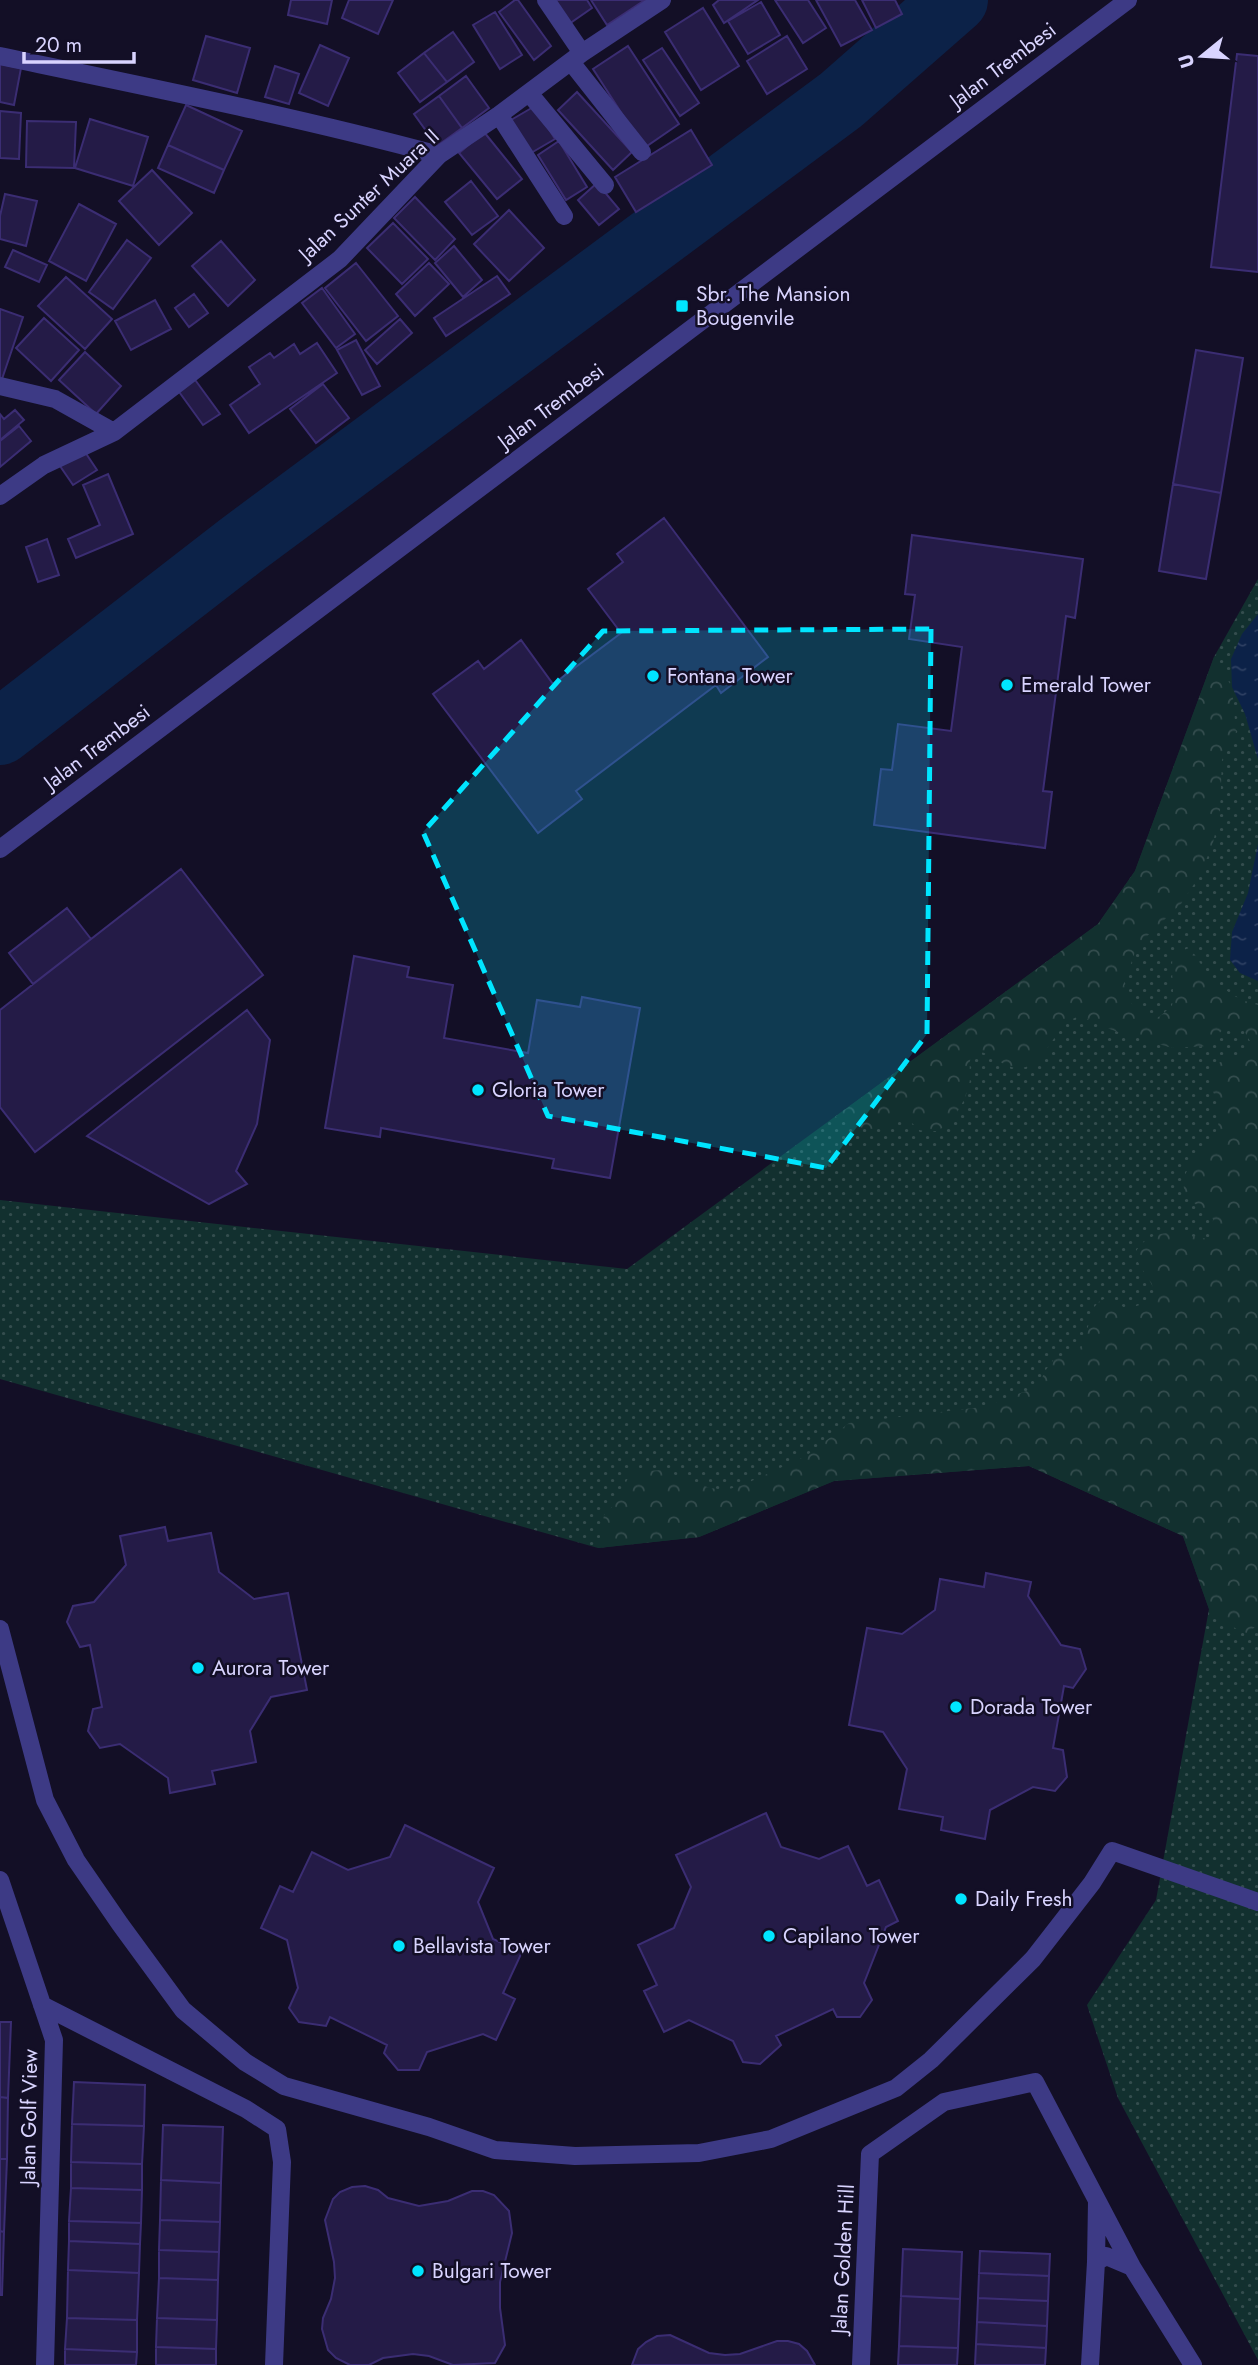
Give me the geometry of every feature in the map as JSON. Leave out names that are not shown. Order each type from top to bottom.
[{"type":"street","points":[[545,0],[576,57],[642,152]]},
{"type":"street","name":"Jalan Sunter Muara II","points":[[0,496],[44,465],[114,432],[340,259],[439,155],[499,115],[576,57],[662,0]]},
{"type":"street","name":"Jalan Trembesi","points":[[0,849],[1128,0]]},
{"type":"street","points":[[0,56],[246,107],[439,155]]},
{"type":"street","points":[[528,93],[605,185]]},
{"type":"street","points":[[499,115],[564,216]]},
{"type":"street","points":[[0,386],[55,399],[114,432]]},
{"type":"street","points":[[0,1629],[45,1800],[76,1860],[183,2010],[245,2062],[284,2086],[429,2127],[495,2150],[575,2156],[699,2153],[771,2139],[897,2088],[931,2060],[1033,1959],[1092,1883],[1112,1851],[1258,1902]]},
{"type":"street","name":"Jalan Golf View","points":[[0,1880],[54,2040],[45,2365]]},
{"type":"street","points":[[42,2005],[246,2109],[277,2129],[282,2162],[274,2365]]},
{"type":"street","name":"Jalan Golden Hill","points":[[861,2365],[870,2154],[944,2102],[1035,2082],[1097,2199]]},
{"type":"street","points":[[1090,2365],[1097,2199]]},
{"type":"street","points":[[1097,2199],[1132,2267],[1193,2365]]},
{"type":"street","points":[[1096,2262],[1106,2256],[1132,2267]]},
{"type":"highlighted area","points":[[931,629],[927,1034],[826,1168],[548,1116],[423,832],[603,631]]},
{"type":"green space","points":[[1258,579],[1258,2360],[1118,2098],[1087,2005],[1156,1900],[1209,1609],[1183,1536],[1029,1466],[834,1481],[699,1537],[598,1548],[0,1379],[0,1200],[627,1269],[1098,924],[1135,871],[1214,657]]},
{"type":"green space","points":[[1214,657],[1232,687],[1236,732],[1222,760],[1220,811],[1213,843],[1200,875],[1181,904],[1145,938],[1135,952],[1124,984],[1128,1000],[1141,1012],[1159,1017],[1172,1006],[1173,954],[1189,948],[1226,990],[1258,1005],[1258,1625],[1247,1633],[1239,1631],[1209,1609],[1183,1536],[1029,1466],[834,1481],[699,1537],[598,1548],[604,1515],[616,1503],[631,1472],[662,1470],[710,1488],[726,1490],[806,1456],[849,1423],[990,1406],[1007,1397],[1038,1387],[1055,1358],[1072,1353],[1086,1343],[1092,1314],[1099,1302],[1112,1300],[1127,1309],[1152,1301],[1155,1293],[1135,1253],[1138,1247],[1153,1236],[1165,1233],[1212,1237],[1213,1219],[1185,1193],[1184,1179],[1191,1163],[1217,1129],[1219,1111],[1211,1084],[1211,1072],[1222,1061],[1247,1051],[1251,1043],[1242,1027],[1225,1027],[1208,1046],[1172,1048],[1112,1030],[1080,1016],[1063,1027],[1038,1060],[1030,1065],[1014,1068],[974,1051],[964,1100],[948,1123],[936,1131],[919,1130],[907,1118],[873,1129],[835,1117],[1098,924],[1135,871]]},
{"type":"water","points":[[1258,614],[1258,759],[1245,714],[1232,687],[1231,659],[1242,634]]},
{"type":"water","points":[[1258,844],[1258,981],[1240,973],[1230,960],[1232,932],[1248,893]]},
{"type":"building","points":[[291,0],[332,0],[327,24],[288,15]]},
{"type":"building","points":[[349,0],[393,0],[378,34],[342,18]]},
{"type":"building","points":[[518,0],[551,46],[534,60],[499,12]]},
{"type":"building","points":[[549,0],[587,0],[592,8],[566,26]]},
{"type":"building","points":[[591,0],[645,0],[607,25]]},
{"type":"building","points":[[719,0],[758,0],[724,23],[713,5]]},
{"type":"building","points":[[775,0],[808,0],[826,28],[803,43]]},
{"type":"building","points":[[816,0],[855,0],[872,30],[841,46]]},
{"type":"building","points":[[862,0],[895,0],[902,14],[876,28]]},
{"type":"building","points":[[761,2],[780,35],[748,54],[728,21]]},
{"type":"building","points":[[703,8],[739,66],[701,90],[665,32]]},
{"type":"building","points":[[495,12],[522,55],[500,69],[473,25]]},
{"type":"building","points":[[453,32],[474,62],[447,82],[424,53]]},
{"type":"building","points":[[206,36],[250,48],[237,93],[193,80]]},
{"type":"building","points":[[787,36],[807,69],[767,94],[747,61]]},
{"type":"building","points":[[320,45],[349,58],[328,106],[299,93]]},
{"type":"building","points":[[628,46],[679,124],[644,148],[593,69]]},
{"type":"building","points":[[662,48],[699,103],[680,116],[643,60]]},
{"type":"building","points":[[424,53],[447,82],[420,102],[398,73]]},
{"type":"building","points":[[1237,54],[1258,56],[1258,272],[1211,267]]},
{"type":"building","points":[[0,64],[21,68],[14,105],[0,102]]},
{"type":"building","points":[[275,66],[299,74],[289,104],[265,97]]},
{"type":"building","points":[[466,76],[489,108],[462,128],[439,96]]},
{"type":"building","points":[[577,92],[632,152],[613,170],[558,110]]},
{"type":"building","points":[[439,96],[462,128],[437,146],[414,114]]},
{"type":"building","points":[[186,105],[242,131],[224,170],[168,145]]},
{"type":"building","points":[[535,106],[555,139],[531,153],[511,120]]},
{"type":"building","points":[[0,111],[21,113],[19,159],[0,158]]},
{"type":"building","points":[[90,119],[148,137],[133,186],[75,168]]},
{"type":"building","points":[[27,121],[76,122],[74,168],[26,167]]},
{"type":"building","points":[[691,130],[712,165],[636,212],[615,177]]},
{"type":"building","points":[[484,132],[522,179],[497,199],[459,153]]},
{"type":"building","points":[[559,141],[587,187],[566,200],[538,155]]},
{"type":"building","points":[[168,145],[224,170],[214,193],[158,168]]},
{"type":"building","points":[[152,170],[192,213],[159,245],[119,201]]},
{"type":"building","points":[[471,181],[498,216],[472,235],[445,202]]},
{"type":"building","points":[[597,183],[619,209],[599,225],[578,200]]},
{"type":"building","points":[[5,194],[37,201],[26,246],[0,239],[0,216]]},
{"type":"building","points":[[415,197],[455,239],[435,260],[394,218]]},
{"type":"building","points":[[79,204],[116,224],[86,281],[49,261]]},
{"type":"building","points":[[509,210],[544,248],[509,281],[474,244]]},
{"type":"building","points":[[393,223],[428,259],[402,284],[367,248]]},
{"type":"building","points":[[127,240],[151,258],[113,309],[89,292]]},
{"type":"building","points":[[221,241],[255,280],[228,306],[192,266]]},
{"type":"building","points":[[454,246],[482,280],[463,297],[435,263]]},
{"type":"building","points":[[13,250],[47,265],[39,282],[5,267]]},
{"type":"building","points":[[356,263],[398,316],[366,341],[325,288]]},
{"type":"building","points":[[429,263],[449,284],[415,316],[396,294]]},
{"type":"building","points":[[497,276],[510,294],[446,336],[434,318]]},
{"type":"building","points":[[66,277],[112,319],[85,349],[38,306]]},
{"type":"building","points":[[322,288],[355,334],[336,348],[302,303]]},
{"type":"building","points":[[194,294],[208,313],[189,327],[175,308]]},
{"type":"building","points":[[155,300],[171,329],[131,350],[115,321]]},
{"type":"building","points":[[0,309],[23,317],[1,382],[0,381]]},
{"type":"building","points":[[44,318],[79,350],[51,381],[16,348]]},
{"type":"building","points":[[400,319],[412,333],[377,364],[365,350]]},
{"type":"building","points":[[356,340],[380,386],[362,395],[337,350]]},
{"type":"building","points":[[317,343],[337,373],[249,433],[230,405],[260,384],[249,367],[270,353],[274,358],[294,344],[300,354]]},
{"type":"building","points":[[1196,350],[1243,358],[1221,493],[1173,484]]},
{"type":"building","points":[[85,352],[121,386],[96,414],[59,380]]},
{"type":"building","points":[[193,377],[220,414],[203,425],[177,389]]},
{"type":"building","points":[[323,384],[349,418],[316,443],[290,409]]},
{"type":"building","points":[[15,410],[24,420],[0,440],[0,414],[4,419]]},
{"type":"building","points":[[19,426],[31,441],[0,467],[0,441]]},
{"type":"building","points":[[83,449],[97,470],[73,485],[60,466]]},
{"type":"building","points":[[108,474],[133,534],[76,558],[68,539],[100,525],[83,485]]},
{"type":"building","points":[[1173,484],[1221,493],[1206,579],[1159,571]]},
{"type":"building","name":"Fontana Tower","points":[[664,518],[768,657],[721,693],[716,685],[576,791],[582,799],[538,833],[433,694],[478,661],[484,669],[521,640],[553,684],[621,633],[588,589],[623,562],[617,554]]},
{"type":"building","name":"Emerald Tower","points":[[912,535],[1083,559],[1075,618],[1066,616],[1043,791],[1052,792],[1045,848],[874,825],[881,769],[892,770],[898,724],[951,731],[962,647],[909,639],[915,595],[905,594]]},
{"type":"building","points":[[47,539],[59,575],[38,582],[26,547]]},
{"type":"building","points":[[181,869],[263,975],[35,1152],[0,1107],[0,1010]]},
{"type":"building","points":[[67,908],[91,939],[33,984],[9,953]]},
{"type":"building","name":"Gloria Tower","points":[[354,956],[409,967],[407,977],[453,985],[444,1038],[528,1053],[537,1000],[580,1007],[582,997],[640,1008],[610,1178],[552,1168],[554,1159],[381,1128],[380,1137],[325,1128]]},
{"type":"building","points":[[247,1010],[270,1040],[257,1124],[236,1171],[247,1184],[209,1204],[87,1136]]},
{"type":"building","name":"Aurora Tower","points":[[165,1527],[168,1541],[211,1533],[219,1572],[254,1599],[288,1593],[307,1690],[271,1697],[250,1731],[256,1762],[212,1771],[215,1784],[170,1793],[168,1778],[120,1744],[100,1748],[88,1731],[93,1709],[102,1707],[90,1645],[80,1647],[67,1622],[73,1606],[94,1602],[126,1565],[120,1536]]},
{"type":"building","name":"Dorada Tower","points":[[986,1573],[1031,1582],[1028,1596],[1061,1645],[1080,1649],[1086,1669],[1073,1688],[1064,1686],[1053,1748],[1063,1750],[1067,1777],[1055,1791],[1033,1787],[990,1810],[985,1839],[941,1830],[943,1817],[899,1809],[907,1769],[883,1732],[849,1725],[867,1628],[902,1634],[935,1610],[940,1579],[984,1587]]},
{"type":"building","name":"Capilano Tower","points":[[766,1813],[781,1847],[819,1859],[848,1846],[867,1886],[879,1880],[898,1921],[886,1927],[864,1983],[872,2000],[860,2017],[837,2017],[833,2009],[776,2036],[781,2045],[760,2064],[743,2062],[733,2041],[689,2020],[664,2032],[644,1991],[657,1985],[638,1945],[674,1928],[691,1887],[676,1855]]},
{"type":"building","name":"Bellavista Tower","points":[[405,1825],[494,1868],[478,1902],[493,1939],[522,1952],[503,1993],[515,1999],[496,2040],[483,2034],[427,2052],[419,2070],[398,2070],[384,2053],[387,2045],[330,2017],[326,2026],[299,2022],[289,2008],[298,1988],[287,1940],[261,1928],[280,1886],[293,1892],[312,1852],[348,1870],[390,1857]]},
{"type":"building","points":[[0,2022],[11,2022],[8,2098],[0,2097]]},
{"type":"building","points":[[74,2082],[145,2085],[144,2126],[72,2124]]},
{"type":"building","points":[[0,2097],[8,2098],[7,2159],[0,2159]]},
{"type":"building","points":[[72,2124],[144,2126],[142,2164],[71,2162]]},
{"type":"building","points":[[163,2125],[223,2127],[221,2183],[161,2180]]},
{"type":"building","points":[[0,2159],[7,2159],[4,2232],[0,2231]]},
{"type":"building","points":[[71,2162],[142,2164],[142,2190],[71,2188]]},
{"type":"building","points":[[161,2180],[221,2183],[220,2222],[160,2220]]},
{"type":"building","name":"Bulgari Tower","points":[[365,2186],[378,2190],[388,2198],[419,2206],[448,2201],[472,2191],[483,2191],[494,2195],[509,2211],[512,2233],[500,2282],[505,2345],[495,2363],[453,2365],[429,2356],[413,2354],[383,2358],[369,2365],[350,2365],[336,2358],[328,2350],[322,2329],[323,2318],[331,2299],[335,2278],[325,2220],[333,2199],[340,2192]]},
{"type":"building","points":[[71,2188],[142,2190],[141,2223],[69,2221]]},
{"type":"building","points":[[160,2220],[220,2222],[219,2252],[159,2250]]},
{"type":"building","points":[[69,2221],[141,2223],[140,2244],[69,2241]]},
{"type":"building","points":[[0,2231],[4,2232],[2,2295],[0,2295]]},
{"type":"building","points":[[69,2241],[140,2244],[139,2273],[68,2270]]},
{"type":"building","points":[[903,2249],[962,2252],[960,2299],[901,2296]]},
{"type":"building","points":[[159,2250],[219,2252],[218,2280],[159,2278]]},
{"type":"building","points":[[980,2251],[1050,2254],[1049,2276],[979,2273]]},
{"type":"building","points":[[68,2270],[139,2273],[137,2320],[67,2318]]},
{"type":"building","points":[[979,2273],[1049,2276],[1048,2301],[978,2298]]},
{"type":"building","points":[[159,2278],[218,2280],[217,2320],[157,2318]]},
{"type":"building","points":[[901,2296],[960,2299],[958,2348],[899,2346]]},
{"type":"building","points":[[978,2298],[1048,2301],[1047,2326],[977,2322]]},
{"type":"building","points":[[67,2318],[137,2320],[137,2352],[65,2349]]},
{"type":"building","points":[[157,2318],[217,2320],[216,2349],[156,2347]]},
{"type":"building","points":[[977,2322],[1047,2326],[1046,2348],[976,2344]]},
{"type":"building","points":[[670,2335],[709,2353],[725,2355],[740,2354],[777,2341],[788,2341],[799,2344],[807,2351],[815,2365],[632,2365],[638,2349],[646,2342],[657,2336]]},
{"type":"building","points":[[976,2344],[1046,2348],[1045,2365],[975,2365]]},
{"type":"building","points":[[899,2346],[958,2348],[957,2365],[898,2365]]},
{"type":"building","points":[[156,2347],[216,2349],[216,2365],[156,2365]]},
{"type":"building","points":[[65,2349],[137,2352],[136,2365],[65,2365]]},
{"type":"waterway","points":[[0,732],[240,546],[841,100],[955,0]]},
{"type":"place","name":"Sbr. The Mansion Bougenvile","points":[[682,306]]},
{"type":"place","name":"Fontana Tower","points":[[653,676]]},
{"type":"place","name":"Emerald Tower","points":[[1007,685]]},
{"type":"place","name":"Gloria Tower","points":[[478,1090]]},
{"type":"place","name":"Aurora Tower","points":[[198,1668]]},
{"type":"place","name":"Dorada Tower","points":[[956,1707]]},
{"type":"place","name":"Daily Fresh","points":[[961,1899]]},
{"type":"place","name":"Capilano Tower","points":[[769,1936]]},
{"type":"place","name":"Bellavista Tower","points":[[399,1946]]},
{"type":"place","name":"Bulgari Tower","points":[[418,2271]]}]
